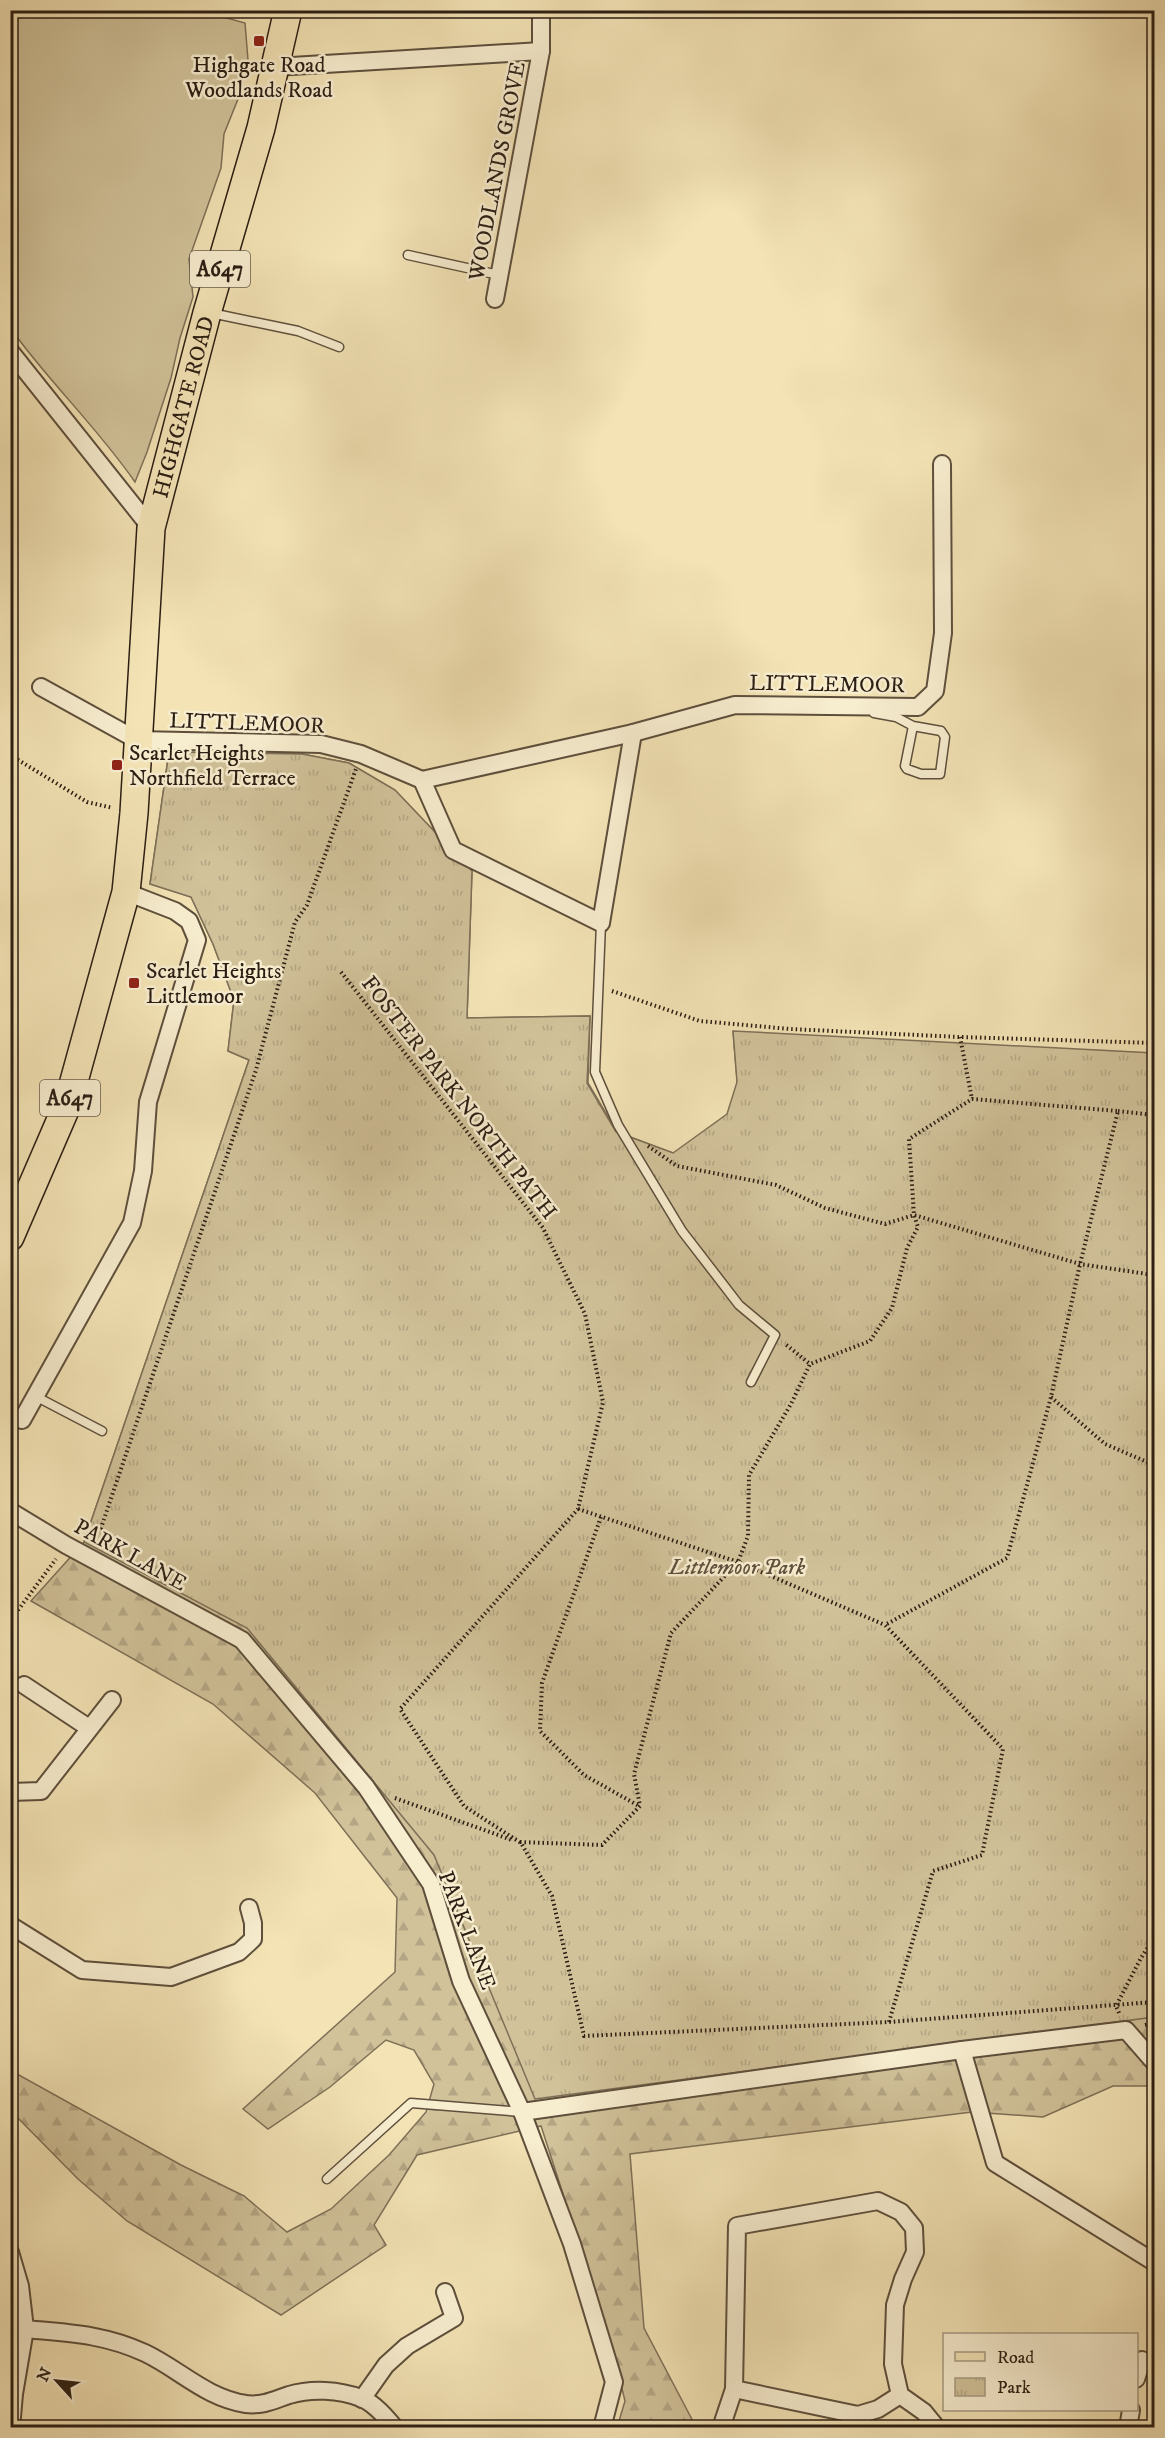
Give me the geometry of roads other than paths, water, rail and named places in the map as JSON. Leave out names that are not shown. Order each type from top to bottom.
[{"type":"main road","name":"HIGHGATE ROAD","points":[[137,740],[151,528],[207,313],[261,128],[288,10]]},
{"type":"main road","name":"A647","points":[[10,1237],[68,1103],[126,892],[134,813],[137,740]]},
{"type":"street","name":"WOODLANDS GROVE","points":[[495,299],[541,51],[541,10]]},
{"type":"street","points":[[275,67],[541,51]]},
{"type":"street","points":[[10,351],[151,528]]},
{"type":"street","name":"LITTLEMOOR","points":[[137,740],[321,744],[361,754],[422,780],[633,733],[735,705],[918,706],[935,691],[943,633],[942,464]]},
{"type":"street","points":[[41,687],[137,740]]},
{"type":"street","points":[[422,780],[453,850],[601,923],[633,733]]},
{"type":"street","points":[[22,1420],[132,1223],[144,1171],[148,1102],[197,940],[189,921],[175,911],[126,892]]},
{"type":"street","name":"PARK LANE","points":[[10,1511],[66,1545],[243,1640],[366,1787],[431,1884],[461,1981],[522,2112],[572,2244],[614,2382],[602,2427]]},
{"type":"street","points":[[24,1684],[89,1728]]},
{"type":"street","points":[[10,1792],[41,1791],[112,1700]]},
{"type":"street","points":[[10,1925],[82,1970],[171,1977],[239,1952],[253,1939],[253,1923],[249,1908]]},
{"type":"street","points":[[522,2112],[962,2050],[1126,2030],[1155,2062]]},
{"type":"street","points":[[962,2050],[995,2163],[1155,2262]]},
{"type":"street","points":[[721,2427],[734,2389],[737,2226],[878,2201],[901,2212],[914,2228],[915,2252],[895,2305],[893,2364],[900,2395],[924,2412],[937,2427]]},
{"type":"street","points":[[10,2252],[20,2286],[25,2329],[12,2394],[11,2427]]},
{"type":"street","points":[[362,2398],[386,2365],[407,2346],[454,2318],[445,2292]]},
{"type":"street","points":[[25,2329],[100,2336],[122,2343],[146,2354],[222,2398],[246,2404],[268,2404],[290,2395],[310,2391],[329,2391],[362,2398],[396,2427]]},
{"type":"street","points":[[1138,2375],[1142,2360]]},
{"type":"street","points":[[734,2389],[858,2415],[878,2409],[900,2395]]},
{"type":"street","points":[[1128,2427],[1131,2411]]},
{"type":"lane","points":[[408,255],[500,275]]},
{"type":"lane","points":[[207,313],[298,331],[339,347]]},
{"type":"lane","points":[[829,706],[896,717],[913,726],[941,731],[944,734],[940,774],[921,774],[905,766],[913,726]]},
{"type":"lane","points":[[601,923],[595,1072],[618,1125],[682,1231],[739,1305],[775,1335],[752,1382]]},
{"type":"lane","points":[[35,1396],[102,1431]]},
{"type":"lane","points":[[327,2179],[411,2103],[522,2112]]},
{"type":"place","name":"Highgate Road Woodlands Road","points":[[259,41]]},
{"type":"place","name":"Scarlet Heights Northfield Terrace","points":[[117,765]]},
{"type":"place","name":"Scarlet Heights Littlemoor","points":[[134,983]]},
{"type":"park label","name":"Littlemoor Park","points":[[737,1566]]}]
